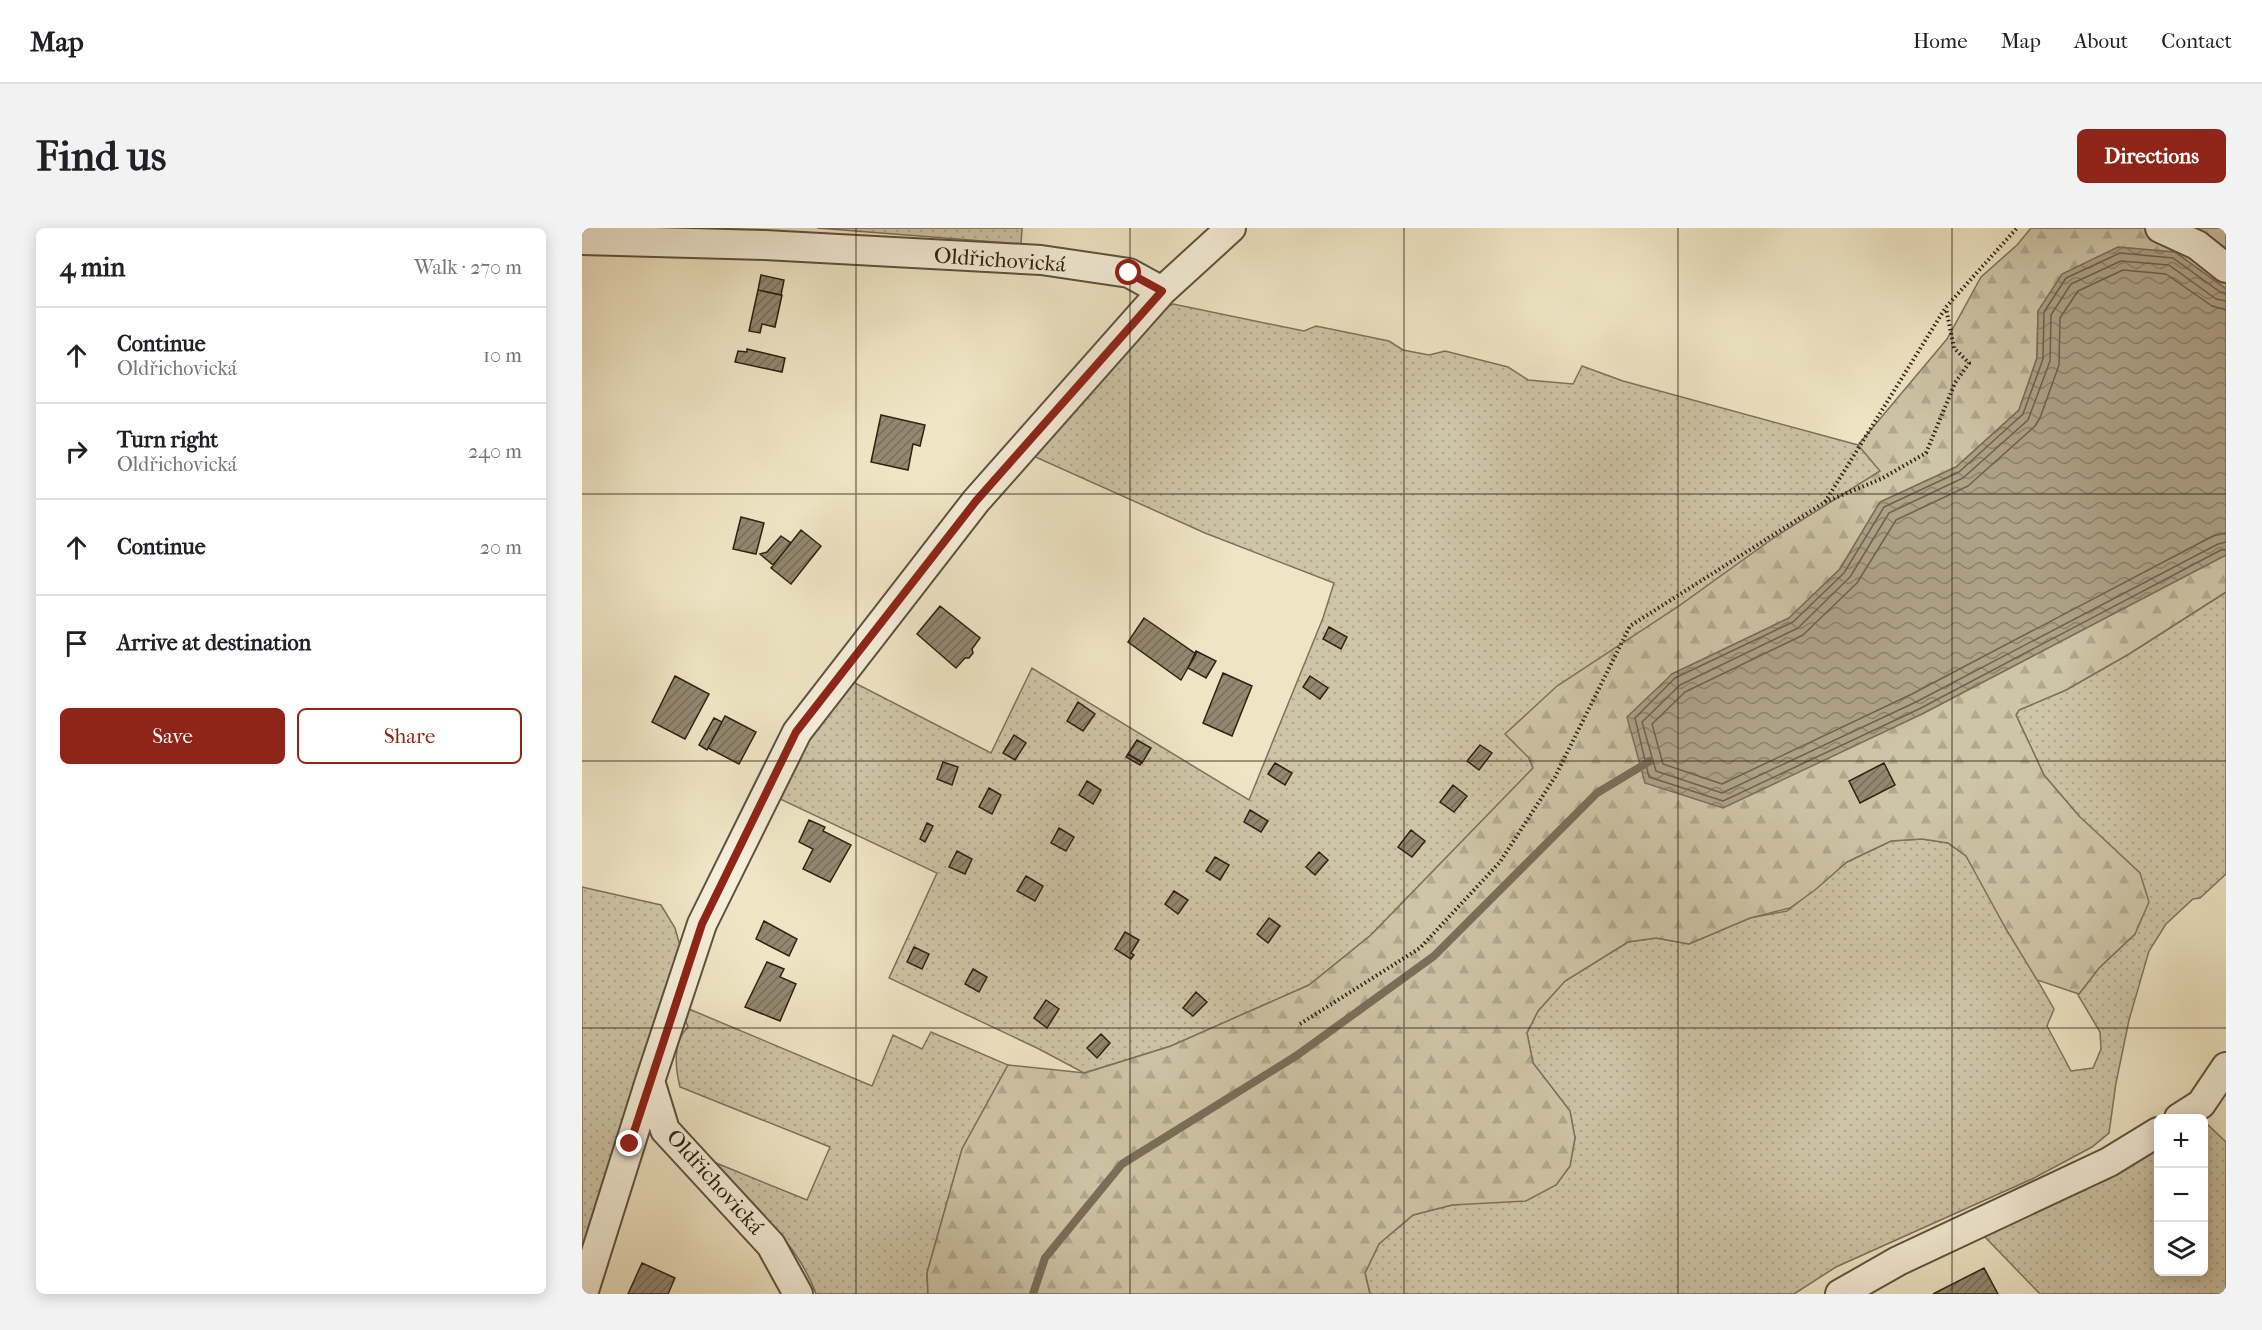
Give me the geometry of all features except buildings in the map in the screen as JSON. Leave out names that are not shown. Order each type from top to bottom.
[{"type":"street","points":[[583,1294],[702,924],[796,732],[976,501],[1162,291],[1231,228]]},
{"type":"street","points":[[2160,228],[2197,245],[2226,268]]},
{"type":"street","name":"Oldřichovická","points":[[582,240],[765,245],[1041,260],[1129,273],[1162,291]]},
{"type":"street","points":[[2186,1114],[2201,1104],[2226,1067]]},
{"type":"street","name":"Oldřichovická","points":[[650,1080],[665,1130],[771,1245],[798,1294]]},
{"type":"street","points":[[1840,1294],[1898,1261],[2109,1162],[2154,1134]]},
{"type":"path","points":[[1825,502],[1946,307],[2017,228]]},
{"type":"path","points":[[1300,1024],[1420,948],[1500,862],[1555,777],[1630,626],[1825,502],[1881,479],[1926,453],[1955,383],[1969,363],[1954,348],[1946,307]]},
{"type":"green space","points":[[817,228],[1022,228],[1021,244]]},
{"type":"green space","points":[[2031,228],[2226,228],[2226,289],[2175,252],[2038,311],[2037,358],[2019,410],[1956,467],[1880,502],[1840,569],[1789,618],[1672,674],[1922,714],[2226,555],[2226,592],[2129,654],[2066,690],[2019,710],[2016,715],[2044,775],[2079,816],[2140,873],[2149,902],[2135,934],[2099,968],[2079,994],[2037,980],[1966,856],[1948,843],[1922,839],[1891,841],[1847,862],[1790,908],[1750,918],[1689,944],[1656,938],[1628,942],[1565,981],[1538,1011],[1527,1033],[1533,1063],[1570,1111],[1575,1138],[1570,1166],[1556,1185],[1526,1201],[1452,1205],[1413,1215],[1379,1244],[1365,1273],[1370,1294],[928,1294],[927,1273],[962,1149],[1008,1065],[1085,1073],[1171,1046],[1309,985],[1371,935],[1533,768],[1529,758],[1505,734],[1557,686],[1679,606],[1775,537],[1880,471],[1858,445],[1947,339],[1981,277],[2017,245]]},
{"type":"green space","points":[[1173,304],[1304,331],[1316,326],[1389,341],[1403,350],[1429,355],[1445,351],[1508,367],[1528,380],[1573,384],[1582,366],[1623,381],[1858,445],[1881,471],[1775,537],[1679,606],[1529,758],[1533,768],[1371,935],[1309,985],[1171,1046],[1084,1073],[1037,1048],[889,978],[937,873],[780,799],[810,737],[853,682],[991,753],[1032,668],[1249,800],[1323,618],[1334,583],[1205,533],[1031,455],[1156,313]]},
{"type":"green space","points":[[2226,592],[2226,874],[2200,898],[2193,899],[2166,924],[2149,951],[2129,1020],[2116,1083],[2109,1133],[2092,1147],[2032,1179],[1836,1267],[1794,1294],[1370,1294],[1365,1273],[1379,1244],[1413,1215],[1452,1205],[1487,1202],[1556,1185],[1570,1166],[1575,1138],[1570,1111],[1533,1063],[1527,1033],[1538,1011],[1565,981],[1628,942],[1656,938],[1689,944],[1750,918],[1787,911],[1847,862],[1891,841],[1922,839],[1948,843],[1966,856],[2054,1009],[2047,1026],[2071,1071],[2093,1068],[2101,1049],[2100,1032],[2078,995],[2099,968],[2135,934],[2079,816],[2044,775],[2016,715],[2019,710],[2066,690],[2129,654]]},
{"type":"green space","points":[[582,887],[661,905],[675,928],[681,949],[582,1256]]},
{"type":"green space","points":[[689,1009],[872,1086],[893,1035],[922,1049],[931,1032],[1008,1065],[962,1149],[927,1273],[928,1294],[816,1294],[799,1259],[787,1243],[719,1170],[716,1163],[807,1200],[830,1147],[680,1087],[676,1055],[683,1033],[688,1027],[685,1019]]},
{"type":"green space","points":[[2208,1125],[2226,1142],[2226,1294],[2040,1294],[1983,1235],[2154,1147],[2154,1276],[2208,1276]]},
{"type":"water","points":[[2118,247],[2175,252],[2226,289],[2226,555],[1922,714],[1723,808],[1645,783],[1627,717],[1672,674],[1789,618],[1840,569],[1880,502],[1956,467],[2019,410],[2037,358],[2038,311],[2062,274]]},
{"type":"waterway","points":[[1033,1294],[1045,1258],[1122,1164],[1296,1056],[1434,956],[1597,793],[1650,761]]},
{"type":"route","points":[[630,1144],[702,924],[796,732],[976,501],[1162,291],[1129,273]]}]
